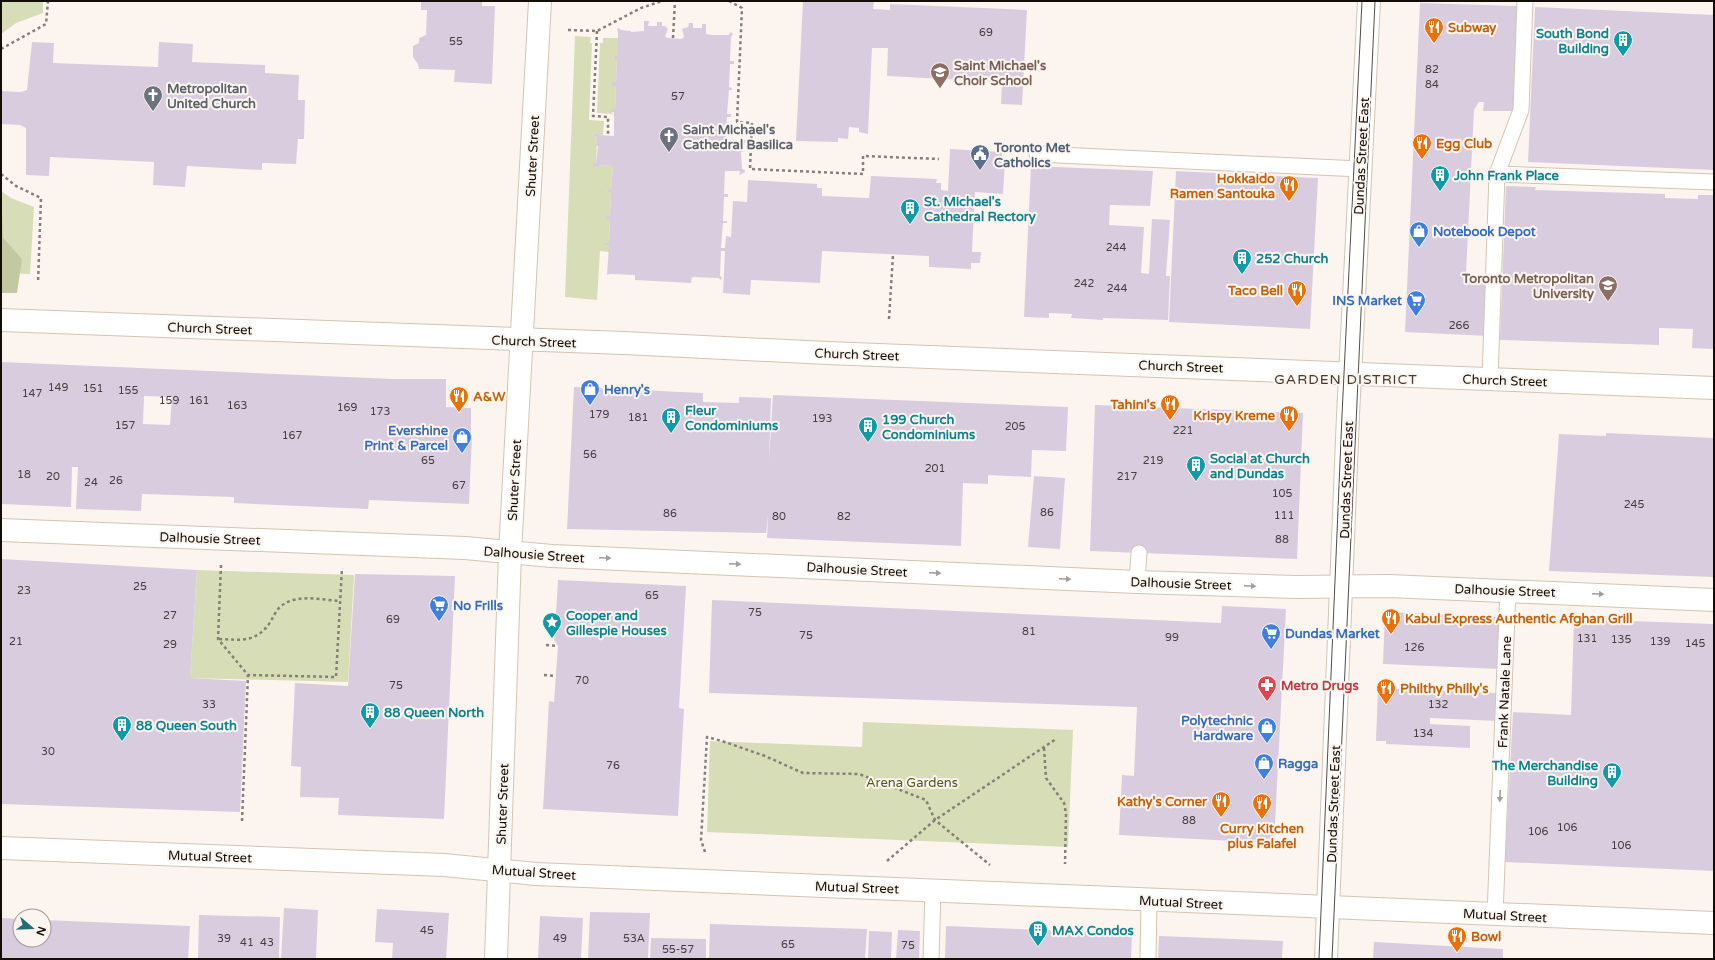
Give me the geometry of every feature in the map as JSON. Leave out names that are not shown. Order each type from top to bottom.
[{"type":"street","name":"Shuter Street","points":[[496,959],[510,552],[540,1]]},
{"type":"street","name":"Dundas Street East","points":[[1326,959],[1350,374],[1368,1]]},
{"type":"street","name":"Church Street","points":[[1,320],[1714,388]]},
{"type":"street","name":"Dalhousie Street","points":[[1,530],[465,548],[552,556],[1137,582],[1296,587],[1389,586],[1559,592],[1714,600]]},
{"type":"street","name":"Mutual Street","points":[[1,848],[444,865],[536,874],[1714,923]]},
{"type":"lane","points":[[1490,379],[1499,264],[1497,174],[1521,110],[1525,1]]},
{"type":"lane","points":[[1037,154],[1360,169]]},
{"type":"lane","points":[[1497,174],[1714,182]]},
{"type":"lane","points":[[1137,582],[1139,553]]},
{"type":"lane","name":"Frank Natale Lane","points":[[1495,915],[1508,590]]},
{"type":"lane","points":[[931,959],[933,890]]},
{"type":"lane","points":[[1148,959],[1149,900]]},
{"type":"path","points":[[1,49],[46,24],[48,1]]},
{"type":"path","points":[[568,30],[597,31],[641,8],[662,1]]},
{"type":"path","points":[[674,38],[675,1]]},
{"type":"path","points":[[729,1],[742,8],[737,122],[752,123],[750,169],[863,174],[864,156],[939,159]]},
{"type":"path","points":[[597,31],[593,116],[608,117],[608,135]]},
{"type":"path","points":[[1,174],[16,186],[41,198],[38,283]]},
{"type":"path","points":[[889,319],[893,254]]},
{"type":"path","points":[[221,562],[218,639],[248,675],[242,821]]},
{"type":"path","points":[[248,675],[336,677],[342,566]]},
{"type":"path","points":[[218,639],[243,640],[256,637],[267,628],[276,612],[284,604],[295,600],[308,599],[340,601]]},
{"type":"path","points":[[546,645],[558,646]]},
{"type":"path","points":[[544,675],[556,676]]},
{"type":"path","points":[[705,852],[701,840],[707,737],[747,750],[803,773],[859,774],[926,800],[935,820],[990,865]]},
{"type":"path","points":[[887,861],[935,820],[1056,739]]},
{"type":"path","points":[[1044,747],[1046,778],[1064,803],[1066,813],[1065,864]]},
{"type":"green space","points":[[1,1],[43,1],[43,13],[16,23],[1,34]]},
{"type":"green space","points":[[575,36],[591,37],[589,120],[604,121],[603,135],[599,135],[599,132],[594,134],[594,136],[597,137],[596,163],[593,163],[593,165],[597,168],[598,165],[613,166],[611,189],[607,190],[608,192],[611,192],[610,216],[606,216],[610,219],[609,243],[605,243],[605,245],[609,246],[609,252],[600,251],[597,300],[565,297]]},
{"type":"green space","points":[[603,38],[618,38],[618,56],[614,56],[613,59],[617,59],[616,82],[612,86],[616,86],[615,109],[611,109],[611,112],[614,114],[597,113],[600,43],[603,43]]},
{"type":"green space","points":[[1,183],[3,238],[22,259],[17,293],[1,293]]},
{"type":"green space","points":[[1,191],[11,198],[34,207],[30,274],[1,273]]},
{"type":"green space","points":[[197,570],[354,575],[348,682],[190,678]]},
{"type":"green space","name":"Arena Gardens","points":[[863,722],[1073,730],[1068,847],[707,832],[710,741],[862,747]]},
{"type":"building","points":[[421,1],[482,1],[482,6],[495,6],[492,84],[454,82],[455,70],[419,69],[418,64],[413,57],[413,46],[419,43],[419,38],[426,35],[427,10],[421,10]]},
{"type":"building","points":[[803,1],[874,1],[873,9],[890,10],[890,4],[1027,10],[1022,105],[1001,104],[1002,82],[887,76],[888,48],[872,48],[868,134],[859,132],[859,128],[849,127],[848,139],[838,138],[838,142],[796,141]]},
{"type":"building","name":"John Frank Place","points":[[1420,3],[1517,6],[1513,111],[1483,111],[1484,102],[1479,102],[1474,110],[1466,273],[1472,280],[1491,281],[1489,336],[1405,332]]},
{"type":"building","name":"South Bond Building","points":[[1535,7],[1714,15],[1714,170],[1528,162]]},
{"type":"building","points":[[644,21],[649,21],[648,26],[657,26],[657,22],[662,22],[662,26],[665,26],[668,29],[665,36],[667,38],[681,39],[684,37],[682,29],[688,27],[689,23],[693,23],[693,28],[702,28],[702,24],[706,24],[706,34],[729,35],[730,32],[733,34],[731,37],[730,61],[734,61],[734,64],[730,64],[729,87],[732,88],[732,90],[729,90],[727,114],[731,114],[731,117],[727,117],[726,141],[741,141],[741,138],[746,140],[746,143],[743,143],[743,152],[741,152],[742,169],[745,170],[745,172],[739,175],[740,171],[725,171],[724,194],[728,194],[728,197],[724,197],[723,221],[727,221],[727,223],[723,223],[721,248],[725,248],[726,236],[731,237],[733,201],[747,202],[748,180],[817,184],[817,188],[822,188],[822,196],[869,198],[871,176],[937,179],[936,183],[941,183],[941,190],[948,191],[950,149],[1002,152],[1002,161],[1005,161],[1003,194],[975,192],[972,252],[981,252],[980,263],[971,263],[971,269],[929,267],[929,256],[822,251],[820,283],[751,280],[750,295],[723,293],[725,251],[721,251],[721,280],[718,278],[692,277],[691,283],[635,280],[635,275],[607,275],[609,246],[605,245],[605,243],[609,243],[610,219],[606,219],[606,216],[610,216],[611,192],[608,192],[607,189],[611,189],[613,166],[598,165],[598,168],[593,166],[593,163],[596,163],[598,146],[596,146],[597,137],[594,136],[594,134],[599,132],[599,135],[614,136],[614,112],[611,112],[611,109],[615,109],[616,86],[612,86],[612,82],[616,82],[617,59],[613,59],[614,56],[618,56],[617,29],[619,28],[621,30],[631,32],[644,31]]},
{"type":"building","name":"Metropolitan United Church","points":[[32,42],[54,43],[53,63],[158,67],[159,42],[193,44],[192,62],[265,65],[265,73],[299,75],[298,100],[305,100],[304,139],[298,139],[296,164],[262,163],[262,170],[187,166],[185,187],[153,185],[154,162],[50,157],[49,176],[26,175],[26,128],[20,125],[1,124],[1,91],[21,92],[27,90]]},
{"type":"building","points":[[1031,166],[1153,171],[1150,206],[1110,205],[1109,225],[1144,227],[1141,273],[1149,274],[1152,219],[1170,220],[1166,276],[1170,276],[1168,320],[1103,318],[1103,320],[1071,318],[1072,314],[1049,313],[1049,318],[1024,317]]},
{"type":"building","name":"252 Church","points":[[1176,171],[1318,178],[1310,329],[1169,322]]},
{"type":"building","points":[[1506,186],[1536,187],[1535,190],[1665,194],[1665,198],[1698,199],[1698,195],[1714,195],[1714,349],[1692,348],[1693,329],[1659,328],[1659,345],[1500,340]]},
{"type":"building","points":[[1,362],[393,379],[446,379],[446,407],[471,408],[472,435],[469,504],[369,500],[368,509],[234,503],[234,497],[142,494],[141,511],[76,509],[78,467],[72,467],[71,507],[1,504]],"holes":[[[144,396],[172,397],[170,425],[143,424]]]},
{"type":"building","points":[[574,387],[703,393],[703,402],[739,403],[739,397],[771,398],[769,460],[773,395],[1068,407],[1066,451],[1032,450],[1031,477],[988,475],[988,484],[963,483],[961,546],[767,538],[768,516],[766,533],[567,529]]},
{"type":"building","name":"Social at Church and Dundas","points":[[1095,405],[1303,413],[1297,559],[1090,551]]},
{"type":"building","points":[[1606,433],[1714,438],[1714,577],[1549,571],[1559,434],[1606,436]]},
{"type":"building","points":[[1034,476],[1065,478],[1060,549],[1028,547]]},
{"type":"building","name":"88 Queen South","points":[[1,559],[197,570],[190,678],[246,681],[240,812],[1,804]]},
{"type":"building","name":"88 Queen North","points":[[355,574],[455,576],[444,819],[338,815],[339,798],[300,797],[301,767],[291,766],[295,683],[348,686]]},
{"type":"building","points":[[558,580],[686,586],[679,708],[684,709],[678,816],[543,809],[549,701],[554,702],[558,646],[554,640]]},
{"type":"building","points":[[712,600],[1221,623],[1222,606],[1286,609],[1274,843],[1119,835],[1122,775],[1134,776],[1137,707],[709,693]]},
{"type":"building","points":[[1385,612],[1502,617],[1500,669],[1383,664]]},
{"type":"building","name":"The Merchandise Building","points":[[1574,619],[1714,624],[1714,871],[1505,862],[1513,712],[1571,715]]},
{"type":"building","points":[[1378,688],[1499,693],[1498,721],[1430,718],[1430,724],[1470,726],[1470,748],[1386,744],[1386,741],[1376,741]]},
{"type":"building","points":[[284,908],[318,910],[316,959],[281,959]]},
{"type":"building","points":[[377,909],[449,913],[446,959],[392,959],[393,943],[375,942]]},
{"type":"building","points":[[590,912],[650,913],[648,959],[588,959]]},
{"type":"building","points":[[199,915],[280,917],[279,959],[198,959]]},
{"type":"building","points":[[540,916],[583,918],[581,959],[538,959]]},
{"type":"building","points":[[1,918],[12,919],[12,948],[52,948],[52,920],[190,926],[188,959],[1,959]]},
{"type":"building","points":[[710,924],[867,929],[865,959],[709,959]]},
{"type":"building","name":"MAX Condos","points":[[946,926],[1132,934],[1131,959],[945,959]]},
{"type":"building","points":[[898,930],[920,931],[919,959],[896,959]]},
{"type":"building","points":[[869,931],[892,932],[891,959],[868,959]]},
{"type":"building","points":[[1159,936],[1283,941],[1282,959],[1158,959]]},
{"type":"building","points":[[651,938],[706,939],[706,959],[650,959]]},
{"type":"building","points":[[1374,942],[1503,949],[1503,959],[1373,959]]},
{"type":"tram line","points":[[1319,959],[1342,415],[1362,1]]},
{"type":"tram line","points":[[1332,959],[1375,1]]},
{"type":"place","name":"Subway","points":[[1434,44]]},
{"type":"place","name":"South Bond Building","points":[[1623,57]]},
{"type":"place","name":"Saint Michael's Choir School","points":[[940,89]]},
{"type":"place","name":"Metropolitan United Church","points":[[153,112]]},
{"type":"place","name":"Saint Michael's Cathedral Basilica","points":[[669,153]]},
{"type":"place","name":"Egg Club","points":[[1422,160]]},
{"type":"place","name":"Toronto Met Catholics","points":[[980,171]]},
{"type":"place","name":"John Frank Place","points":[[1440,192]]},
{"type":"place","name":"Hokkaido Ramen Santouka","points":[[1289,202]]},
{"type":"place","name":"St. Michael's Cathedral Rectory","points":[[910,225]]},
{"type":"place","name":"Notebook Depot","points":[[1419,248]]},
{"type":"place","name":"252 Church","points":[[1242,275]]},
{"type":"place","name":"Toronto Metropolitan University","points":[[1608,302]]},
{"type":"place","name":"Taco Bell","points":[[1297,307]]},
{"type":"place","name":"INS Market","points":[[1416,317]]},
{"type":"place","name":"Henry's","points":[[590,406]]},
{"type":"place","name":"A&W","points":[[459,413]]},
{"type":"place","name":"Tahini's","points":[[1170,421]]},
{"type":"place","name":"Krispy Kreme","points":[[1289,432]]},
{"type":"place","name":"Fleur Condominiums","points":[[671,434]]},
{"type":"place","name":"199 Church Condominiums","points":[[868,443]]},
{"type":"place","name":"Evershine Print & Parcel","points":[[462,454]]},
{"type":"place","name":"Social at Church and Dundas","points":[[1196,482]]},
{"type":"place","name":"No Frills","points":[[439,622]]},
{"type":"place","name":"Kabul Express Authentic Afghan Grill","points":[[1391,635]]},
{"type":"place","name":"Cooper and Gillespie Houses","points":[[552,639]]},
{"type":"place","name":"Dundas Market","points":[[1271,650]]},
{"type":"place","name":"Metro Drugs","points":[[1267,702]]},
{"type":"place","name":"Philthy Philly's","points":[[1386,705]]},
{"type":"place","name":"88 Queen North","points":[[370,729]]},
{"type":"place","name":"88 Queen South","points":[[122,742]]},
{"type":"place","name":"Polytechnic Hardware","points":[[1267,744]]},
{"type":"place","name":"Ragga","points":[[1264,780]]},
{"type":"place","name":"The Merchandise Building","points":[[1612,789]]},
{"type":"place","name":"Kathy's Corner","points":[[1221,818]]},
{"type":"place","name":"Curry Kitchen plus Falafel","points":[[1262,820]]},
{"type":"place","name":"MAX Condos","points":[[1038,947]]},
{"type":"place","name":"Bowl","points":[[1457,953]]},
{"type":"district","name":"GARDEN DISTRICT","points":[[1346,379]]}]
